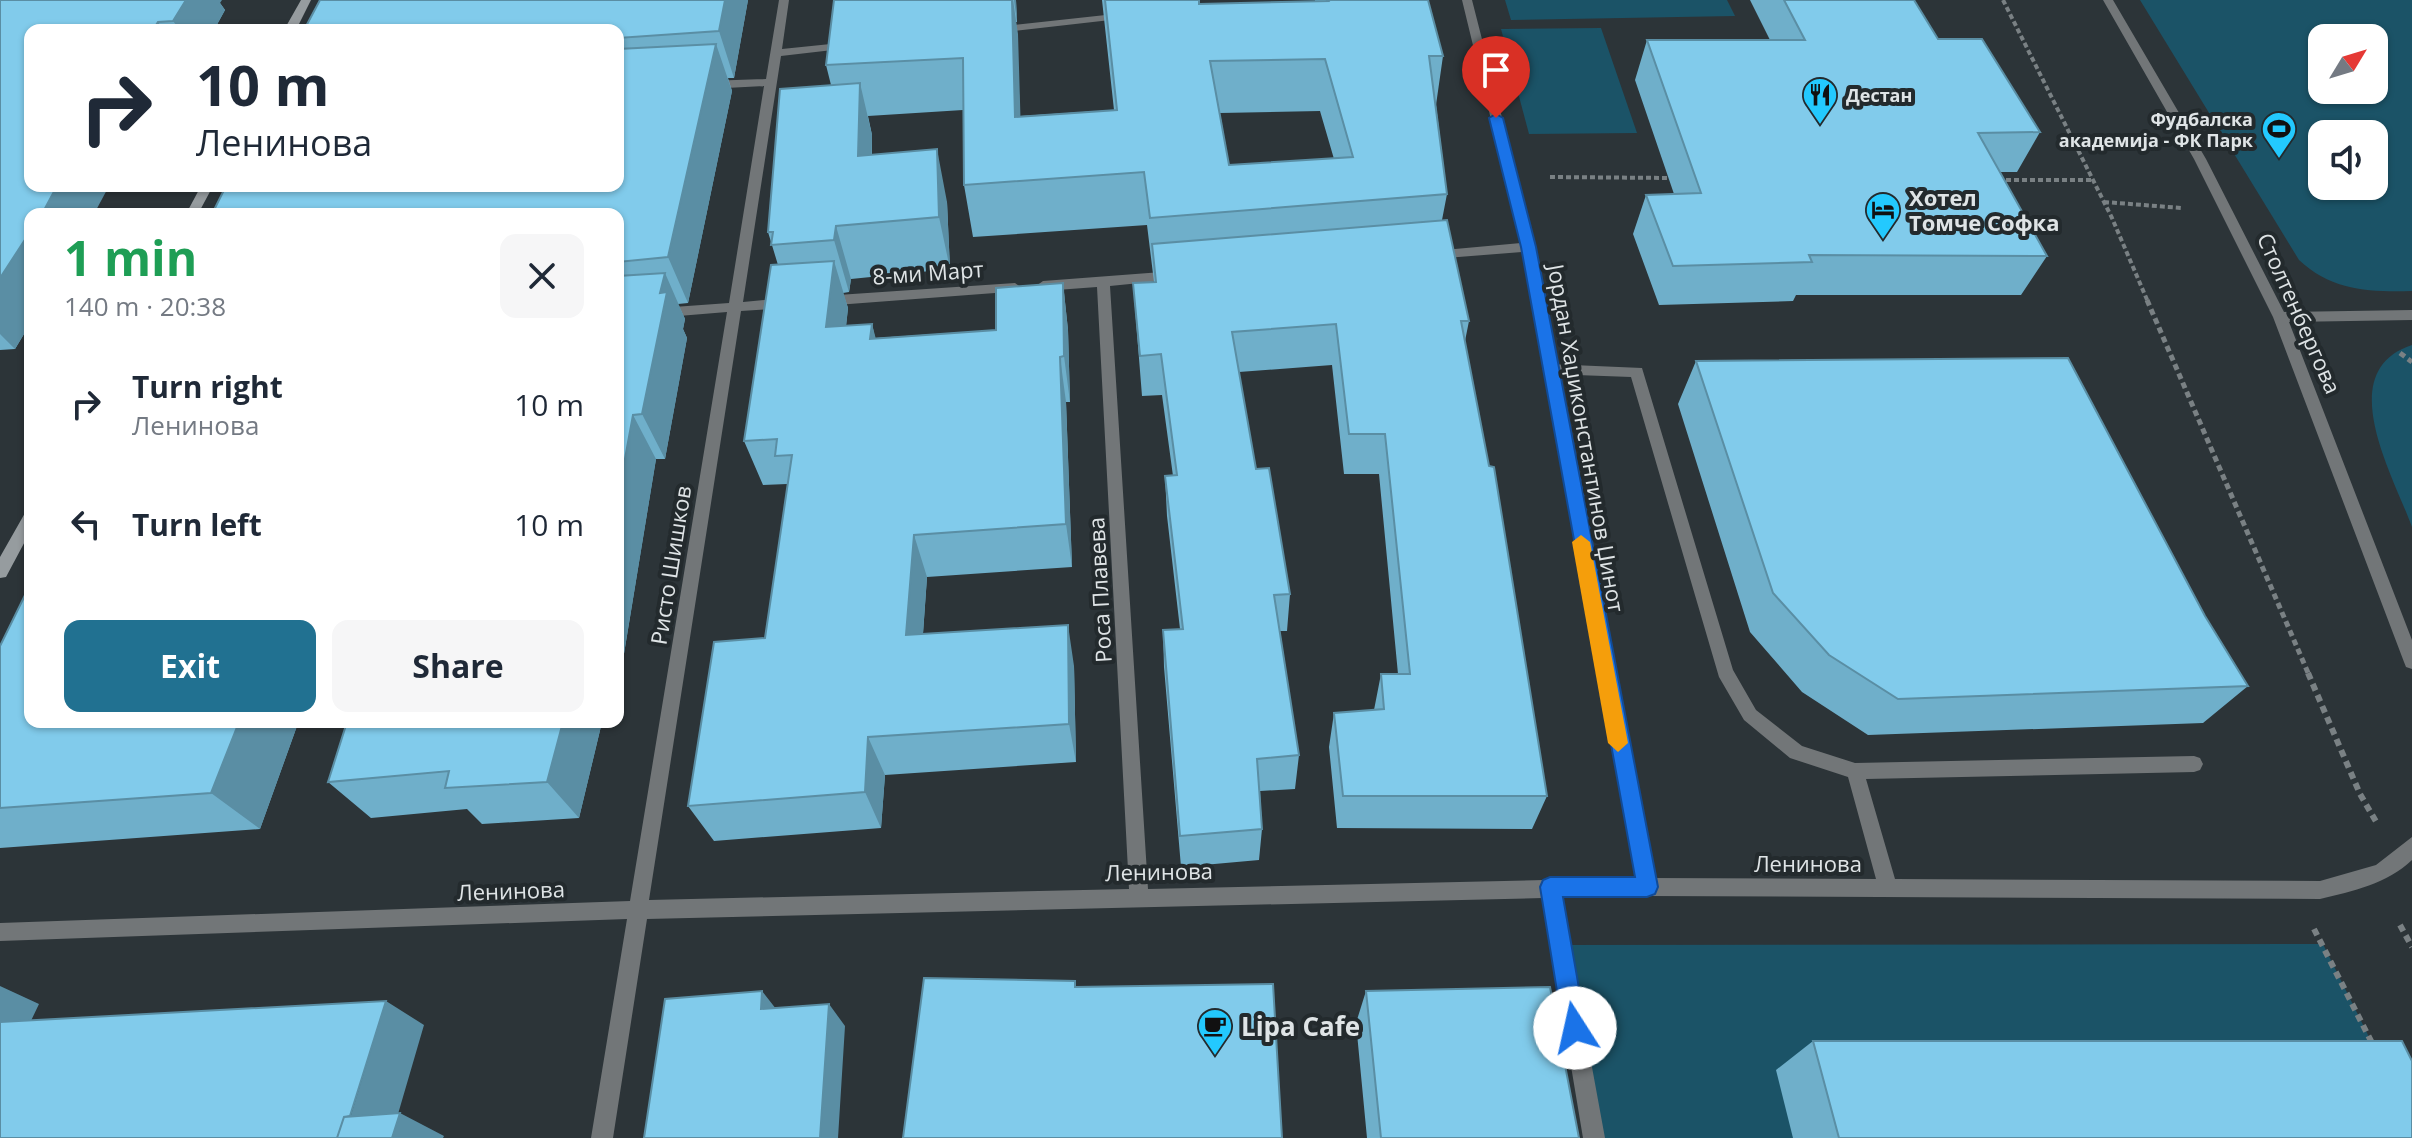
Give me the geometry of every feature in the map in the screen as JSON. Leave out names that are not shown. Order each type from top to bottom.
[{"type":"street","points":[[293,24],[306,0]]},
{"type":"street","name":"Ристо Шишков","points":[[602,1138],[784,0]]},
{"type":"street","name":"Јордан Хаџиконстантинов Џинот","points":[[1467,0],[1528,247],[1647,887]]},
{"type":"street","name":"Столтенбергова","points":[[2108,0],[2228,211],[2280,317],[2412,662]]},
{"type":"street","points":[[980,31],[1136,15]]},
{"type":"street","points":[[776,53],[870,43]]},
{"type":"street","points":[[694,86],[771,82]]},
{"type":"street","points":[[1418,256],[1528,247]]},
{"type":"street","name":"8-ми Март","points":[[812,301],[1198,274]]},
{"type":"street","name":"Роса Плавева","points":[[1103,282],[1139,896]]},
{"type":"street","points":[[624,315],[797,302]]},
{"type":"street","points":[[2280,317],[2412,315]]},
{"type":"street","points":[[1549,369],[1637,372],[1725,672],[1750,715],[1796,752],[1855,771],[2194,764]]},
{"type":"street","points":[[0,572],[24,528]]},
{"type":"street","points":[[1855,771],[1888,888]]},
{"type":"street","name":"Ленинова","points":[[0,932],[638,910],[1550,887],[2320,890],[2361,880],[2400,863],[2412,846]]},
{"type":"street","points":[[1550,887],[1594,1138]]},
{"type":"path","points":[[2003,0],[2103,202],[2360,794]]},
{"type":"path","points":[[1511,177],[1684,178]]},
{"type":"path","points":[[1983,180],[2093,180]]},
{"type":"path","points":[[2103,202],[2228,211]]},
{"type":"path","points":[[2399,352],[2412,362]]},
{"type":"path","points":[[2312,924],[2378,1054]]},
{"type":"path","points":[[2400,925],[2412,947]]},
{"type":"shaded area","points":[[1505,0],[1727,0],[1735,16],[1511,20]]},
{"type":"shaded area","name":"Фудбалска академија - ФК Парк","points":[[2140,0],[2412,0],[2412,291],[2352,288],[2312,270],[2299,260]]},
{"type":"shaded area","points":[[1601,28],[1637,133],[1529,134],[1501,29]]},
{"type":"shaded area","points":[[2412,345],[2412,527],[2383,453],[2372,400],[2376,377],[2388,358]]},
{"type":"shaded area","points":[[2323,944],[2412,1124],[1793,1138],[1594,1138],[1560,945]]},
{"type":"building","points":[[0,0],[186,0],[173,21],[157,24],[24,24],[24,192],[54,192],[45,208],[24,208],[24,241],[0,278]]},
{"type":"building","points":[[320,0],[725,0],[719,31],[624,38],[624,24],[307,24]]},
{"type":"building","points":[[834,0],[1012,0],[1015,117],[1117,110],[1105,0],[1199,0],[1199,4],[1428,0],[1443,56],[1429,56],[1447,194],[1150,218],[1144,172],[964,185],[963,58],[826,65]],"holes":[[[1325,59],[1353,157],[1229,165],[1210,61]]]},
{"type":"building","points":[[1784,0],[1914,0],[1938,39],[1982,39],[2040,132],[1978,133],[2047,256],[1809,255],[1812,262],[1673,266],[1646,195],[1701,193],[1647,40],[1805,40]]},
{"type":"building","points":[[716,44],[668,257],[624,261],[624,208],[215,208],[223,192],[624,192],[624,49]]},
{"type":"building","points":[[860,83],[858,156],[937,149],[939,217],[836,226],[834,240],[771,245],[773,232],[768,232],[780,89]]},
{"type":"building","points":[[1447,220],[1469,321],[1461,321],[1489,466],[1494,467],[1547,796],[1343,796],[1334,713],[1384,709],[1381,674],[1410,674],[1385,434],[1349,434],[1336,324],[1232,332],[1256,469],[1269,468],[1290,594],[1274,595],[1299,755],[1257,759],[1262,829],[1180,836],[1163,630],[1183,629],[1165,476],[1177,475],[1161,354],[1140,356],[1133,283],[1156,282],[1152,244]]},
{"type":"building","points":[[834,261],[826,327],[872,324],[870,339],[996,330],[996,288],[1063,283],[1064,356],[1060,357],[1066,524],[914,535],[906,635],[1068,625],[1069,724],[868,737],[865,792],[688,806],[714,642],[765,638],[792,455],[775,456],[777,439],[744,441],[771,265]]},
{"type":"building","points":[[665,273],[660,293],[667,292],[642,414],[633,415],[624,464],[624,276]]},
{"type":"building","points":[[2068,358],[2205,616],[2248,686],[1898,699],[1829,655],[1773,593],[1696,361]]},
{"type":"building","points":[[24,597],[24,728],[237,728],[211,793],[0,808],[0,646]]},
{"type":"building","points":[[345,728],[561,728],[547,782],[445,788],[449,771],[328,782]]},
{"type":"building","points":[[924,978],[1075,981],[1075,987],[1273,984],[1282,1138],[903,1138]]},
{"type":"building","points":[[1550,987],[1579,1138],[1381,1138],[1366,991]]},
{"type":"building","points":[[762,991],[761,1009],[829,1004],[820,1138],[644,1138],[665,999]]},
{"type":"building","points":[[386,1001],[350,1116],[344,1117],[337,1138],[0,1138],[0,1022]]},
{"type":"building","points":[[1813,1041],[2402,1041],[2412,1061],[2412,1138],[1839,1138]]},
{"type":"building","points":[[400,1113],[392,1138],[337,1138],[344,1117]]},
{"type":"slow traffic","points":[[1581,542],[1618,743]]},
{"type":"place","name":"Дестан","points":[[1820,126]]},
{"type":"place","name":"Фудбалска академија - ФК Парк","points":[[2279,160]]},
{"type":"place","name":"Хотел Томче Софка","points":[[1883,241]]},
{"type":"place","name":"Lipa Cafe","points":[[1215,1057]]},
{"type":"route","points":[[1496,118],[1528,247],[1647,887],[1550,887],[1575,1028]]}]
